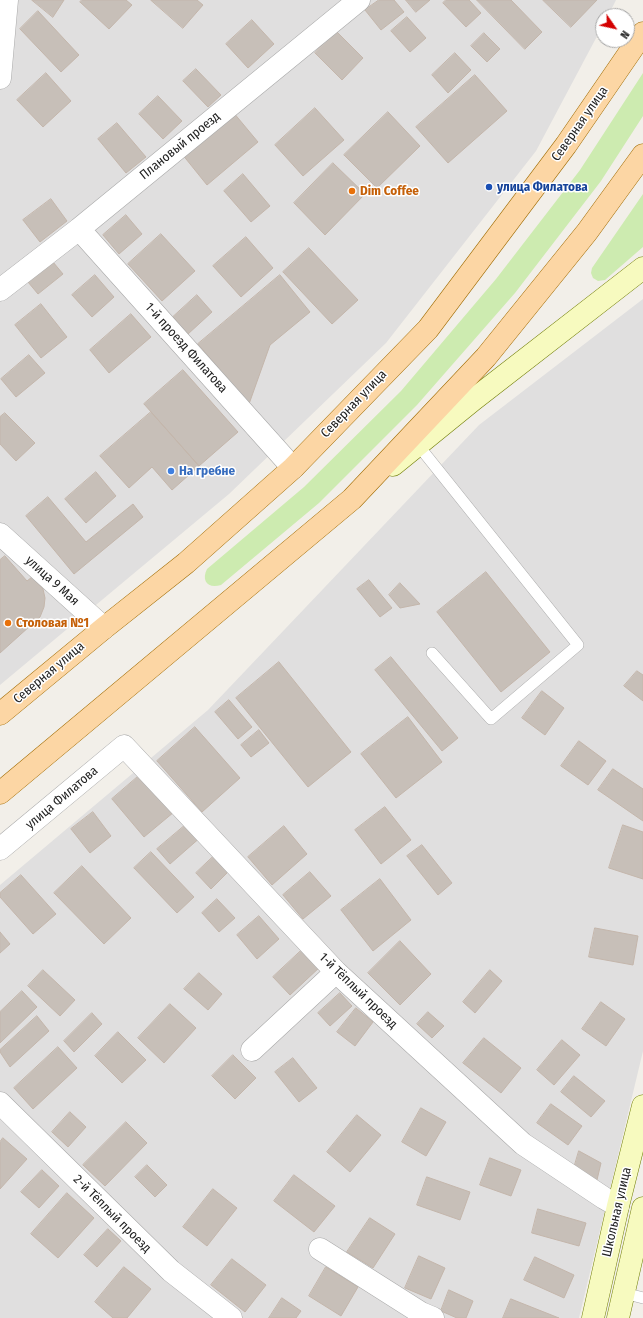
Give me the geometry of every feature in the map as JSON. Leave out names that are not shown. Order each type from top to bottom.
[{"type":"main road","name":"Северная улица","points":[[0,714],[104,628],[186,563],[293,468],[428,329],[566,145],[643,33]]},
{"type":"main road","points":[[352,499],[486,358],[587,232],[643,155]]},
{"type":"main road","points":[[0,793],[473,400],[643,268]]},
{"type":"main road","name":"Школьная улица","points":[[593,1318],[618,1206],[643,1106]]},
{"type":"main road","name":"Школьная улица","points":[[618,1318],[633,1295],[643,1208]]},
{"type":"street","points":[[0,78],[7,0]]},
{"type":"street","name":"Плановый проезд","points":[[0,290],[79,229],[359,0]]},
{"type":"street","name":"1-й проезд Филатова","points":[[79,229],[293,468]]},
{"type":"street","name":"улица 9 Мая","points":[[0,534],[104,628]]},
{"type":"street","name":"улица Филатова","points":[[0,849],[124,746]]},
{"type":"street","name":"1-й Тёплый проезд","points":[[124,746],[336,972],[523,1144],[618,1206]]},
{"type":"street","points":[[252,1050],[336,972]]},
{"type":"street","name":"2-й Тёплый проезд","points":[[0,1103],[171,1272],[231,1318]]},
{"type":"street","points":[[320,1249],[421,1313],[433,1318]]},
{"type":"lane","points":[[418,445],[578,645],[491,719],[432,653]]},
{"type":"shaded area","points":[[0,0],[616,0],[612,8],[595,8],[595,40],[536,151],[386,343],[229,494],[0,685]]},
{"type":"shaded area","points":[[643,299],[643,1051],[579,1318],[0,1318],[0,885],[208,710],[479,425]]},
{"type":"green space","points":[[643,73],[643,116],[601,181],[515,293],[417,405],[319,503],[221,585],[209,585],[205,580],[205,573],[207,569],[304,487],[401,391],[496,279],[580,170]]},
{"type":"green space","points":[[643,194],[643,247],[605,280],[598,281],[593,278],[591,273],[592,268]]},
{"type":"building","points":[[32,0],[64,0],[53,17]]},
{"type":"building","points":[[82,0],[126,0],[132,5],[109,29],[80,2]]},
{"type":"building","points":[[151,0],[197,0],[203,5],[183,28]]},
{"type":"building","points":[[379,0],[394,0],[404,12],[381,30],[365,10]]},
{"type":"building","points":[[406,0],[430,0],[416,12]]},
{"type":"building","points":[[446,0],[469,0],[481,13],[466,27],[443,3]]},
{"type":"building","points":[[477,0],[511,0],[542,32],[525,49]]},
{"type":"building","points":[[543,0],[597,0],[571,27]]},
{"type":"building","points":[[38,11],[79,55],[61,72],[20,29]]},
{"type":"building","points":[[407,17],[426,38],[410,52],[391,31]]},
{"type":"building","points":[[252,20],[274,44],[248,68],[226,44]]},
{"type":"building","points":[[336,31],[363,58],[342,80],[315,53]]},
{"type":"building","points":[[484,33],[500,49],[487,62],[471,46]]},
{"type":"building","points":[[455,53],[471,70],[448,93],[432,75]]},
{"type":"building","points":[[196,69],[221,95],[208,107],[183,81]]},
{"type":"building","points":[[46,73],[71,101],[43,127],[17,100]]},
{"type":"building","points":[[475,75],[507,111],[448,163],[416,127]]},
{"type":"building","points":[[158,96],[182,121],[163,139],[139,114]]},
{"type":"building","points":[[315,108],[344,140],[303,176],[275,145]]},
{"type":"building","points":[[233,112],[258,142],[207,185],[182,154]]},
{"type":"building","points":[[388,112],[420,146],[377,188],[344,155]]},
{"type":"building","points":[[117,123],[146,157],[126,173],[98,139]]},
{"type":"building","points":[[333,163],[365,194],[325,235],[294,203]]},
{"type":"building","points":[[243,174],[270,206],[251,222],[224,191]]},
{"type":"building","points":[[51,199],[67,221],[40,242],[23,220]]},
{"type":"building","points":[[126,215],[142,234],[119,254],[103,235]]},
{"type":"building","points":[[161,234],[195,271],[162,301],[128,264]]},
{"type":"building","points":[[246,237],[273,268],[241,297],[213,266]]},
{"type":"building","points":[[309,248],[358,300],[332,324],[283,272]]},
{"type":"building","points":[[53,262],[63,274],[38,294],[28,282]]},
{"type":"building","points":[[95,275],[114,297],[92,317],[72,295]]},
{"type":"building","points":[[280,275],[310,312],[270,345],[249,404],[198,344]]},
{"type":"building","points":[[197,295],[212,312],[188,334],[173,317]]},
{"type":"building","points":[[41,304],[67,337],[41,358],[15,325]]},
{"type":"building","points":[[131,314],[151,337],[109,373],[90,350]]},
{"type":"building","points":[[29,355],[45,373],[16,397],[1,379]]},
{"type":"building","points":[[183,370],[238,432],[199,466],[144,404]]},
{"type":"building","points":[[151,412],[199,466],[172,490],[152,467],[129,488],[100,456]]},
{"type":"building","points":[[5,413],[35,443],[16,461],[0,444],[0,417]]},
{"type":"building","points":[[96,472],[116,496],[86,523],[65,499]]},
{"type":"building","points":[[48,497],[86,542],[133,504],[143,517],[74,574],[26,516]]},
{"type":"building","points":[[5,556],[27,581],[32,577],[43,589],[45,598],[44,607],[40,617],[0,653],[0,560]]},
{"type":"building","points":[[486,572],[550,652],[501,692],[437,612]]},
{"type":"building","points":[[369,580],[392,608],[380,617],[357,589]]},
{"type":"building","points":[[400,583],[420,604],[400,608],[389,595]]},
{"type":"building","points":[[391,657],[458,738],[442,751],[375,670]]},
{"type":"building","points":[[279,662],[351,752],[308,787],[236,698]]},
{"type":"building","points":[[637,671],[643,675],[643,701],[624,686]]},
{"type":"building","points":[[542,691],[564,708],[545,735],[522,718]]},
{"type":"building","points":[[229,700],[252,727],[238,739],[215,712]]},
{"type":"building","points":[[408,717],[442,762],[396,798],[361,754]]},
{"type":"building","points":[[195,727],[240,778],[202,812],[157,761]]},
{"type":"building","points":[[259,730],[269,743],[251,757],[241,745]]},
{"type":"building","points":[[579,741],[606,761],[588,785],[561,766]]},
{"type":"building","points":[[613,769],[643,789],[643,821],[598,790]]},
{"type":"building","points":[[141,774],[174,812],[144,837],[112,799]]},
{"type":"building","points":[[385,807],[411,840],[381,864],[355,830]]},
{"type":"building","points":[[93,812],[111,836],[90,853],[71,829]]},
{"type":"building","points":[[189,822],[202,836],[170,864],[157,849]]},
{"type":"building","points":[[623,825],[643,832],[643,879],[609,868]]},
{"type":"building","points":[[284,826],[307,854],[272,885],[248,857]]},
{"type":"building","points":[[422,845],[452,883],[438,895],[407,856]]},
{"type":"building","points":[[151,852],[194,897],[177,913],[134,868]]},
{"type":"building","points":[[216,854],[231,869],[211,889],[196,873]]},
{"type":"building","points":[[82,866],[131,918],[104,944],[54,893]]},
{"type":"building","points":[[310,872],[331,896],[303,919],[283,895]]},
{"type":"building","points":[[21,875],[56,914],[33,934],[0,897],[0,893]]},
{"type":"building","points":[[380,879],[411,920],[373,951],[341,910]]},
{"type":"building","points":[[217,899],[235,918],[219,932],[202,913]]},
{"type":"building","points":[[259,916],[279,939],[257,959],[237,935]]},
{"type":"building","points":[[595,928],[638,936],[633,965],[589,957]]},
{"type":"building","points":[[0,932],[10,944],[0,953]]},
{"type":"building","points":[[400,941],[431,974],[400,1005],[368,973]]},
{"type":"building","points":[[304,948],[321,966],[290,995],[273,977]]},
{"type":"building","points":[[43,970],[75,1000],[60,1016],[28,986]]},
{"type":"building","points":[[490,970],[502,981],[475,1013],[463,1002]]},
{"type":"building","points":[[199,973],[222,994],[208,1010],[184,989]]},
{"type":"building","points":[[22,991],[37,1007],[0,1043],[0,1012]]},
{"type":"building","points":[[340,993],[352,1006],[330,1026],[318,1013]]},
{"type":"building","points":[[601,1002],[625,1019],[606,1046],[582,1029]]},
{"type":"building","points":[[170,1004],[196,1028],[164,1063],[138,1038]]},
{"type":"building","points":[[356,1008],[373,1022],[355,1046],[337,1032]]},
{"type":"building","points":[[428,1012],[444,1026],[432,1038],[417,1024]]},
{"type":"building","points":[[92,1013],[102,1024],[74,1052],[64,1041]]},
{"type":"building","points":[[37,1016],[49,1031],[10,1067],[0,1050]]},
{"type":"building","points":[[118,1032],[146,1060],[122,1083],[95,1056]]},
{"type":"building","points":[[484,1038],[521,1068],[501,1093],[463,1063]]},
{"type":"building","points":[[562,1040],[580,1055],[554,1085],[537,1070]]},
{"type":"building","points":[[58,1047],[77,1068],[33,1109],[14,1088]]},
{"type":"building","points":[[233,1055],[256,1078],[235,1099],[212,1076]]},
{"type":"building","points":[[293,1058],[317,1088],[299,1102],[275,1072]]},
{"type":"building","points":[[574,1076],[605,1101],[591,1117],[561,1092]]},
{"type":"building","points":[[551,1104],[582,1126],[568,1145],[537,1123]]},
{"type":"building","points":[[421,1108],[446,1122],[426,1156],[402,1142]]},
{"type":"building","points":[[70,1112],[86,1127],[68,1147],[52,1132]]},
{"type":"building","points":[[357,1115],[381,1135],[350,1172],[327,1152]]},
{"type":"building","points":[[126,1122],[147,1143],[105,1186],[83,1165]]},
{"type":"building","points":[[3,1138],[27,1159],[0,1189],[0,1142]]},
{"type":"building","points":[[579,1151],[601,1163],[596,1184],[574,1168]]},
{"type":"building","points":[[490,1158],[521,1170],[511,1196],[480,1185]]},
{"type":"building","points":[[147,1165],[167,1185],[155,1197],[135,1177]]},
{"type":"building","points":[[42,1170],[59,1186],[39,1208],[21,1192]]},
{"type":"building","points":[[294,1175],[335,1206],[314,1232],[274,1201]]},
{"type":"building","points":[[427,1177],[470,1192],[460,1220],[417,1205]]},
{"type":"building","points":[[213,1189],[237,1208],[207,1246],[183,1227]]},
{"type":"building","points":[[67,1193],[94,1218],[58,1258],[31,1234]]},
{"type":"building","points":[[538,1209],[586,1223],[579,1246],[532,1233]]},
{"type":"building","points":[[370,1218],[395,1234],[373,1268],[347,1252]]},
{"type":"building","points":[[108,1229],[121,1241],[97,1267],[84,1255]]},
{"type":"building","points":[[419,1256],[445,1268],[431,1299],[405,1288]]},
{"type":"building","points":[[535,1257],[574,1275],[564,1298],[524,1280]]},
{"type":"building","points":[[232,1259],[266,1285],[245,1312],[211,1285]]},
{"type":"building","points":[[124,1267],[151,1289],[127,1318],[113,1318],[95,1302]]},
{"type":"building","points":[[326,1267],[358,1287],[341,1316],[309,1296]]},
{"type":"building","points":[[449,1290],[473,1301],[466,1318],[457,1318],[441,1311]]},
{"type":"building","points":[[282,1298],[301,1311],[296,1318],[269,1318]]},
{"type":"building","points":[[511,1299],[559,1318],[503,1318]]},
{"type":"place","name":"улица Филатова","points":[[489,187]]},
{"type":"place","name":"Dim Coffee","points":[[352,191]]},
{"type":"place","name":"На гребне","points":[[171,471]]},
{"type":"place","name":"Столовая №1","points":[[8,623]]}]
